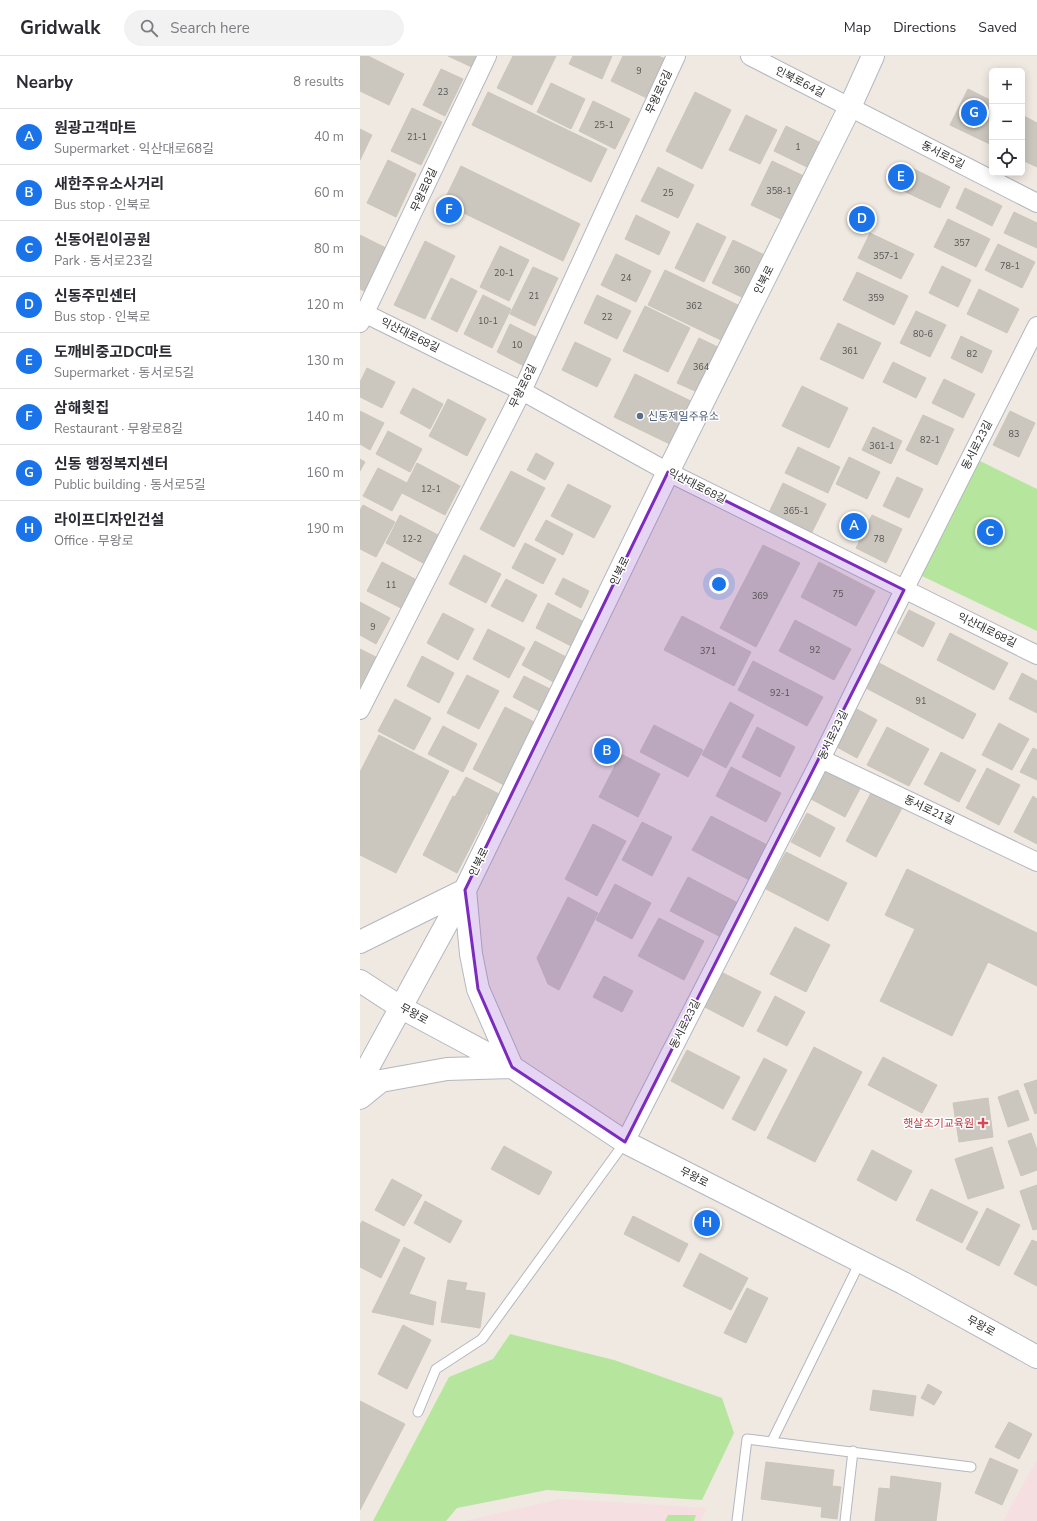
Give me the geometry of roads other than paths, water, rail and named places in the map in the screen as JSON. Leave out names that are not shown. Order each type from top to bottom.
[{"type":"street","name":"무왕로8길","points":[[362,316],[487,56]]},
{"type":"street","name":"무왕로6길","points":[[360,710],[522,391],[676,56]]},
{"type":"street","name":"인북로64길","points":[[750,56],[850,107]]},
{"type":"street","name":"인북로","points":[[360,1082],[465,890],[668,472],[850,107],[873,56]]},
{"type":"street","name":"동서로5길","points":[[850,107],[1037,203]]},
{"type":"street","name":"익산대로68길","points":[[362,316],[522,391],[668,472],[1037,655]]},
{"type":"street","name":"동서로23길","points":[[625,1142],[821,759],[1037,326]]},
{"type":"street","name":"동서로21길","points":[[821,759],[1037,862]]},
{"type":"street","points":[[360,942],[465,890],[471,954],[478,989],[512,1067],[447,1069],[381,1081],[360,1098]]},
{"type":"street","name":"무왕로","points":[[360,981],[400,1007],[512,1067],[625,1142],[903,1283],[1037,1357]]},
{"type":"lane","points":[[418,1412],[436,1369],[482,1339],[625,1142]]},
{"type":"lane","points":[[772,1441],[860,1262]]},
{"type":"lane","points":[[737,1521],[747,1439],[853,1451],[971,1467]]},
{"type":"lane","points":[[845,1521],[853,1451]]},
{"type":"place","name":"신동 행정복지센터","points":[[974,113]]},
{"type":"place","name":"도깨비중고DC마트","points":[[901,177]]},
{"type":"place","name":"삼해횟집","points":[[449,210]]},
{"type":"place","name":"신동주민센터","points":[[862,219]]},
{"type":"place","name":"신동제일주유소","points":[[640,416]]},
{"type":"place","name":"원광고객마트","points":[[854,526]]},
{"type":"place","name":"신동어린이공원","points":[[990,532]]},
{"type":"place","name":"새한주유소사거리","points":[[607,751]]},
{"type":"place","name":"햇살조기교육원","points":[[983,1123]]},
{"type":"place","name":"라이프디자인건설","points":[[707,1223]]}]
